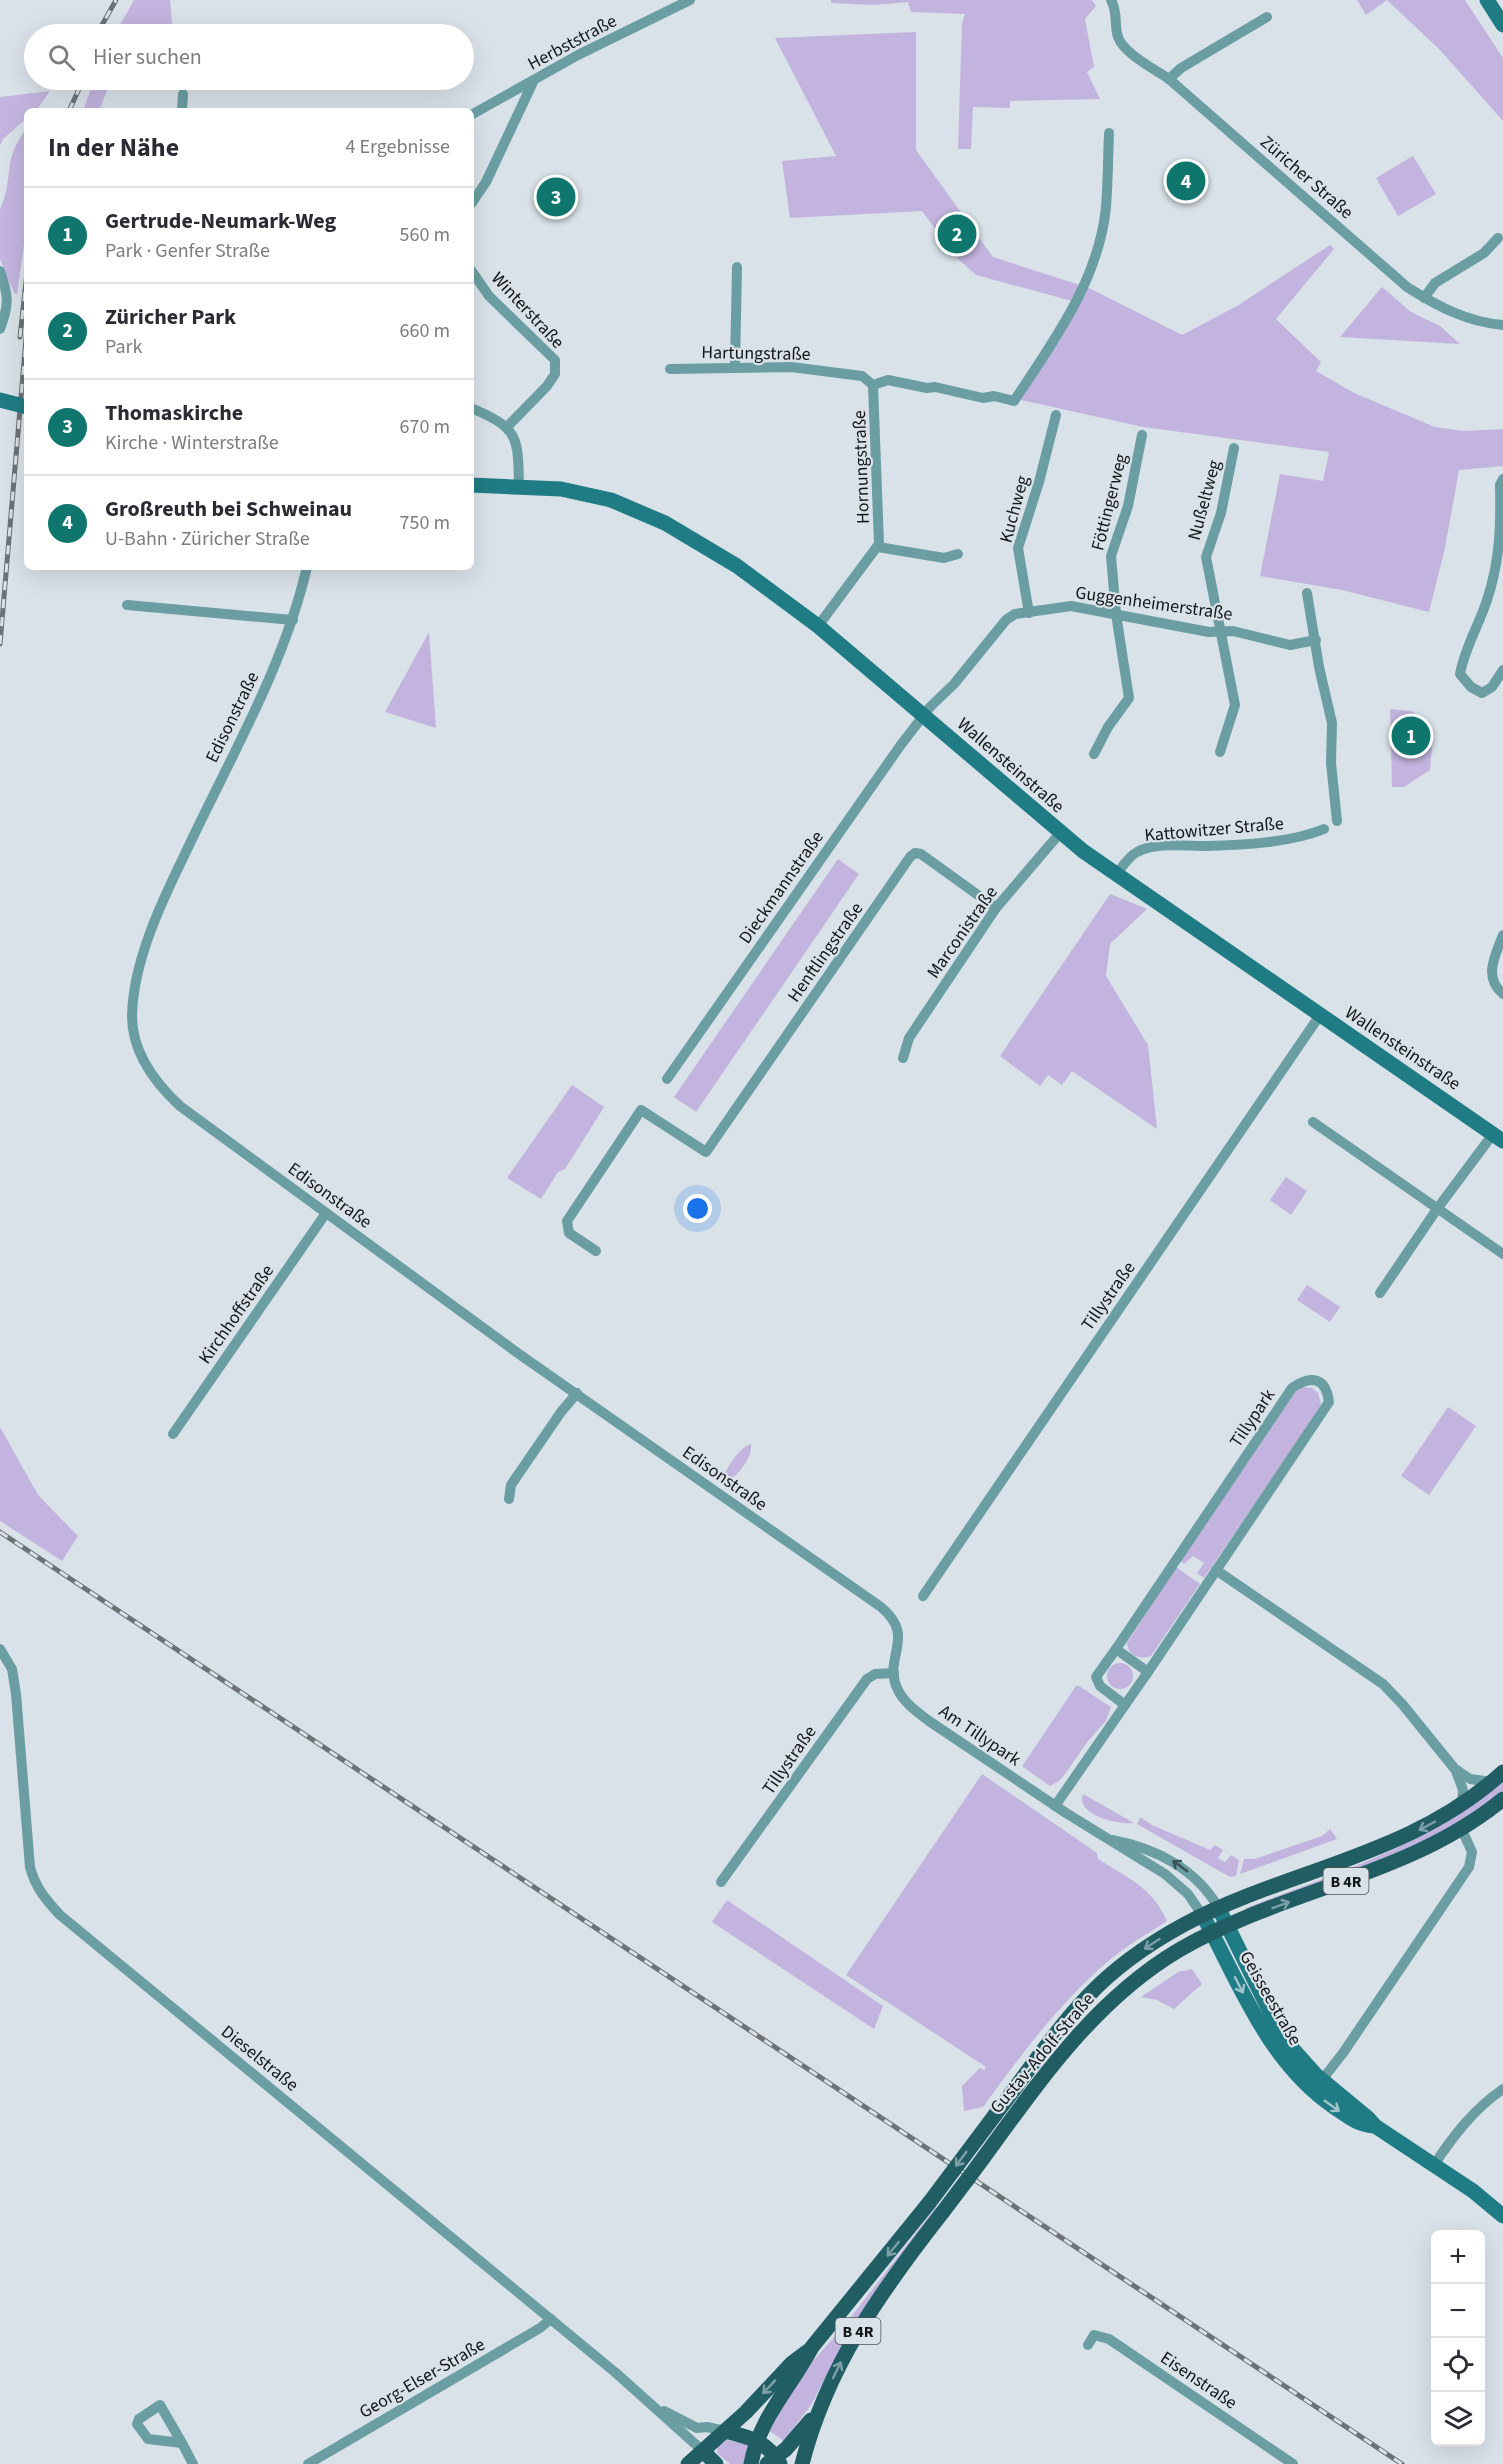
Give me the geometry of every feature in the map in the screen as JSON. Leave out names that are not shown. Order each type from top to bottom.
[{"type":"main road","name":"Gustav-Adolf-Straße","points":[[751,2464],[757,2440],[773,2408],[800,2372],[812,2348],[1092,1992],[1139,1953],[1203,1916],[1393,1842],[1427,1826],[1462,1805],[1498,1777]]},
{"type":"main road","name":"Gustav-Adolf-Straße","points":[[802,2464],[819,2408],[838,2366],[864,2319],[903,2264],[1078,2035],[1115,1997],[1164,1960],[1212,1933],[1392,1864],[1462,1830],[1503,1799]]},
{"type":"main road","name":"Gustav-Adolf-Straße","points":[[688,2464],[705,2457],[725,2431],[792,2362],[812,2348]]},
{"type":"main road","points":[[725,2431],[757,2440],[774,2462],[798,2437],[819,2408]]},
{"type":"main road","points":[[705,2457],[716,2464]]},
{"type":"street","name":"Herbststraße","points":[[474,113],[578,55],[690,0]]},
{"type":"street","name":"Züricher Straße","points":[[1111,0],[1115,8],[1118,38],[1127,50],[1169,79],[1407,287],[1444,310],[1503,325]]},
{"type":"street","points":[[1487,0],[1503,25]]},
{"type":"street","points":[[1169,79],[1181,68],[1267,17]]},
{"type":"street","points":[[474,200],[486,182],[533,81]]},
{"type":"street","points":[[182,108],[183,93]]},
{"type":"street","name":"Hartungstraße","points":[[670,369],[735,366],[791,367],[862,376],[873,385],[888,380],[927,388],[935,387],[983,398],[994,396],[1014,401],[1055,340],[1085,283],[1096,252],[1106,208],[1108,133]]},
{"type":"street","points":[[1424,298],[1435,283],[1484,253],[1498,238]]},
{"type":"street","points":[[735,366],[737,267]]},
{"type":"street","points":[[0,271],[6,287],[8,302],[0,330]]},
{"type":"street","name":"Winterstraße","points":[[474,274],[489,296],[555,360],[555,374],[547,386],[507,427]]},
{"type":"street","name":"Hornungstraße","points":[[818,626],[878,547],[880,537],[873,385]]},
{"type":"street","points":[[0,400],[24,406]]},
{"type":"street","points":[[474,409],[494,417],[507,427],[517,446],[519,486]]},
{"type":"street","name":"Kuchweg","points":[[1029,613],[1018,548],[1039,482],[1056,415]]},
{"type":"street","name":"Föttingerweg","points":[[1094,754],[1108,727],[1129,698],[1116,614],[1111,556],[1128,506],[1142,435]]},
{"type":"street","name":"Nußeltweg","points":[[1220,752],[1235,705],[1206,556],[1221,513],[1234,448]]},
{"type":"street","points":[[1503,479],[1500,485],[1500,564],[1468,645],[1460,674],[1471,687],[1482,693],[1492,687],[1503,670]]},
{"type":"street","name":"Wallensteinstraße","points":[[474,485],[568,490],[593,495],[651,516],[737,566],[818,626],[1060,833],[1116,875],[1498,1138]]},
{"type":"street","name":"Hornungstraße","points":[[878,547],[944,558],[958,554]]},
{"type":"street","name":"Edisonstraße","points":[[306,570],[293,620],[267,683],[158,911],[139,973],[132,1016],[138,1050],[146,1067],[165,1092],[180,1106],[519,1354],[890,1614],[896,1622],[899,1636],[894,1673]]},
{"type":"street","points":[[1307,593],[1319,667],[1332,723],[1331,763],[1337,821]]},
{"type":"street","points":[[127,605],[293,620]]},
{"type":"street","name":"Guggenheimerstraße","points":[[923,715],[954,684],[1006,620],[1015,614],[1071,606],[1220,632],[1233,631],[1290,645],[1316,640]]},
{"type":"street","name":"Dieckmannstraße","points":[[667,1079],[867,791],[923,715]]},
{"type":"street","name":"Kattowitzer Straße","points":[[1116,875],[1136,852],[1154,847],[1211,846],[1305,837],[1324,829]]},
{"type":"street","name":"Marconistraße","points":[[903,1059],[909,1038],[996,908],[1060,833]]},
{"type":"street","name":"Henftlingstraße","points":[[596,1251],[569,1233],[567,1221],[641,1110],[706,1152],[910,857],[915,853],[921,854],[996,908]]},
{"type":"street","points":[[1503,935],[1491,965],[1495,987],[1503,994]]},
{"type":"street","name":"Tillystraße","points":[[923,1596],[1320,1015]]},
{"type":"street","points":[[1313,1122],[1503,1254]]},
{"type":"street","points":[[1380,1293],[1437,1209],[1498,1138]]},
{"type":"street","name":"Kirchhoffstraße","points":[[173,1434],[326,1212]]},
{"type":"street","name":"Tillypark","points":[[1054,1806],[1125,1705],[1148,1672],[1329,1402],[1328,1391],[1320,1382],[1312,1379],[1301,1381],[1292,1388],[1096,1677],[1100,1686],[1125,1705]]},
{"type":"street","points":[[510,1499],[511,1485],[561,1412],[577,1393]]},
{"type":"street","points":[[1216,1570],[1383,1684],[1454,1768],[1470,1779],[1498,1777]]},
{"type":"street","name":"Dieselstraße","points":[[0,1649],[12,1669],[16,1694],[30,1867],[34,1880],[45,1899],[60,1915],[655,2406],[705,2457]]},
{"type":"street","points":[[1116,1649],[1148,1672]]},
{"type":"street","name":"Tillystraße","points":[[721,1882],[867,1679],[875,1674],[894,1673]]},
{"type":"street","name":"Am Tillypark","points":[[894,1673],[901,1695],[918,1713],[1054,1806],[1171,1878],[1188,1894],[1203,1916]]},
{"type":"street","points":[[1454,1768],[1463,1791],[1462,1805]]},
{"type":"street","points":[[1317,2086],[1357,2034],[1470,1867],[1472,1852],[1462,1830]]},
{"type":"street","name":"Am Tillypark","points":[[1107,1839],[1133,1844],[1173,1861],[1198,1882],[1213,1898],[1219,1909]]},
{"type":"street","name":"Geisseestraße","points":[[1219,1909],[1277,2025],[1317,2086]]},
{"type":"street","name":"Geisseestraße","points":[[1203,1916],[1268,2039],[1282,2059],[1317,2086],[1368,2118],[1375,2126],[1473,2191],[1503,2216]]},
{"type":"street","points":[[1434,2165],[1467,2121],[1487,2100],[1503,2089]]},
{"type":"street","name":"Georg-Elser-Straße","points":[[308,2464],[540,2328],[551,2319]]},
{"type":"street","name":"Eisenstraße","points":[[1088,2345],[1094,2335],[1109,2339],[1293,2464]]},
{"type":"street","name":"Dieselstraße","points":[[655,2406],[697,2428],[708,2427],[725,2431]]},
{"type":"street","points":[[697,2428],[705,2457]]},
{"type":"street","points":[[182,2443],[194,2464]]},
{"type":"shaded area","points":[[134,0],[170,0],[172,24],[121,24]]},
{"type":"shaded area","points":[[831,0],[1092,0],[1096,6],[1085,19],[1094,67],[1087,72],[1100,99],[1010,101],[1010,108],[973,107],[971,149],[958,149],[962,23],[965,14],[911,12],[908,2],[874,5],[831,3]]},
{"type":"shaded area","points":[[1357,0],[1387,0],[1366,15]]},
{"type":"shaded area","points":[[1387,0],[1465,0],[1503,58],[1503,121],[1440,50]]},
{"type":"shaded area","points":[[916,32],[916,150],[993,257],[1089,288],[1182,335],[1237,306],[1330,245],[1334,249],[1276,319],[1321,362],[1316,371],[1354,393],[1435,427],[1464,431],[1503,429],[1503,466],[1459,470],[1445,548],[1429,612],[1342,590],[1260,576],[1280,474],[1323,481],[1329,452],[1143,427],[1021,400],[1079,303],[976,275],[955,256],[922,211],[790,218],[782,161],[836,156],[775,38]]},
{"type":"shaded area","points":[[90,90],[107,90],[100,108],[84,108]]},
{"type":"shaded area","points":[[50,91],[38,108],[24,108],[24,121],[3,139],[0,146],[0,97]]},
{"type":"shaded area","points":[[24,132],[24,245],[17,294],[14,293],[0,259],[0,210],[5,197],[11,160]]},
{"type":"shaded area","points":[[1413,156],[1436,194],[1398,216],[1376,178]]},
{"type":"shaded area","points":[[1382,287],[1411,312],[1440,326],[1460,344],[1340,337]]},
{"type":"shaded area","points":[[429,632],[436,728],[385,712]]},
{"type":"shaded area","points":[[1390,709],[1411,711],[1430,724],[1432,748],[1430,770],[1404,787],[1392,787]]},
{"type":"shaded area","points":[[838,859],[859,874],[696,1112],[674,1097]]},
{"type":"shaded area","points":[[1110,894],[1147,909],[1110,944],[1106,976],[1148,1045],[1157,1129],[1072,1071],[1062,1085],[1048,1075],[1040,1086],[1000,1056]]},
{"type":"shaded area","points":[[572,1085],[604,1107],[565,1169],[558,1172],[541,1199],[507,1178]]},
{"type":"shaded area","points":[[1286,1177],[1307,1191],[1291,1215],[1270,1200]]},
{"type":"shaded area","points":[[1307,1285],[1340,1307],[1330,1322],[1297,1300]]},
{"type":"shaded area","points":[[1303,1387],[1312,1388],[1318,1393],[1321,1404],[1318,1411],[1204,1578],[1197,1573],[1204,1563],[1193,1556],[1184,1564],[1180,1561],[1295,1392]]},
{"type":"shaded area","points":[[1448,1407],[1476,1426],[1429,1495],[1401,1476]]},
{"type":"shaded area","points":[[0,1427],[38,1495],[78,1536],[62,1561],[0,1521]]},
{"type":"shaded area","points":[[751,1444],[749,1455],[743,1466],[725,1483],[722,1480],[733,1459]]},
{"type":"shaded area","points":[[1176,1567],[1200,1584],[1151,1656],[1135,1656],[1129,1651],[1127,1643]]},
{"type":"shaded area","points":[[1120,1663],[1129,1667],[1133,1676],[1129,1685],[1120,1689],[1111,1685],[1107,1676],[1111,1667]]},
{"type":"shaded area","points":[[1076,1686],[1111,1707],[1106,1721],[1088,1741],[1059,1781],[1050,1786],[1023,1765]]},
{"type":"shaded area","points":[[982,1774],[1097,1853],[1098,1859],[1138,1884],[1154,1899],[1167,1921],[1120,1952],[1088,1979],[1040,2032],[983,2107],[964,2111],[962,2086],[980,2068],[984,2070],[986,2067],[846,1975]]},
{"type":"shaded area","points":[[1503,1780],[1503,1790],[1495,1797],[1433,1839],[1248,1911],[1246,1908],[1351,1868],[1428,1833],[1459,1815]]},
{"type":"shaded area","points":[[1083,1794],[1134,1823],[1109,1820],[1091,1813],[1082,1801]]},
{"type":"shaded area","points":[[1140,1817],[1152,1825],[1210,1850],[1215,1845],[1223,1850],[1218,1858],[1225,1862],[1231,1855],[1239,1860],[1236,1876],[1230,1877],[1137,1824]]},
{"type":"shaded area","points":[[1330,1829],[1337,1839],[1240,1874],[1244,1859],[1255,1859],[1322,1836]]},
{"type":"shaded area","points":[[727,1900],[883,2006],[874,2029],[712,1922]]},
{"type":"shaded area","points":[[1192,1969],[1202,1984],[1174,2009],[1157,2000],[1141,1997],[1178,1972]]},
{"type":"shaded area","points":[[935,2208],[937,2209],[849,2333],[811,2405],[784,2441],[767,2429],[813,2361],[845,2325]]},
{"type":"shaded area","points":[[727,2440],[748,2444],[745,2464],[730,2464],[718,2454],[717,2447]]},
{"type":"railway","points":[[103,24],[116,0]]},
{"type":"railway","points":[[70,108],[78,90]]},
{"type":"railway","points":[[20,337],[24,300]]},
{"type":"railway","points":[[0,644],[24,362]]},
{"type":"railway","points":[[0,1532],[1402,2464]]},
{"type":"place","name":"Großreuth bei Schweinau","points":[[1186,181]]},
{"type":"place","name":"Thomaskirche","points":[[556,197]]},
{"type":"place","name":"Züricher Park","points":[[957,234]]},
{"type":"place","name":"Gertrude-Neumark-Weg","points":[[1411,736]]}]
